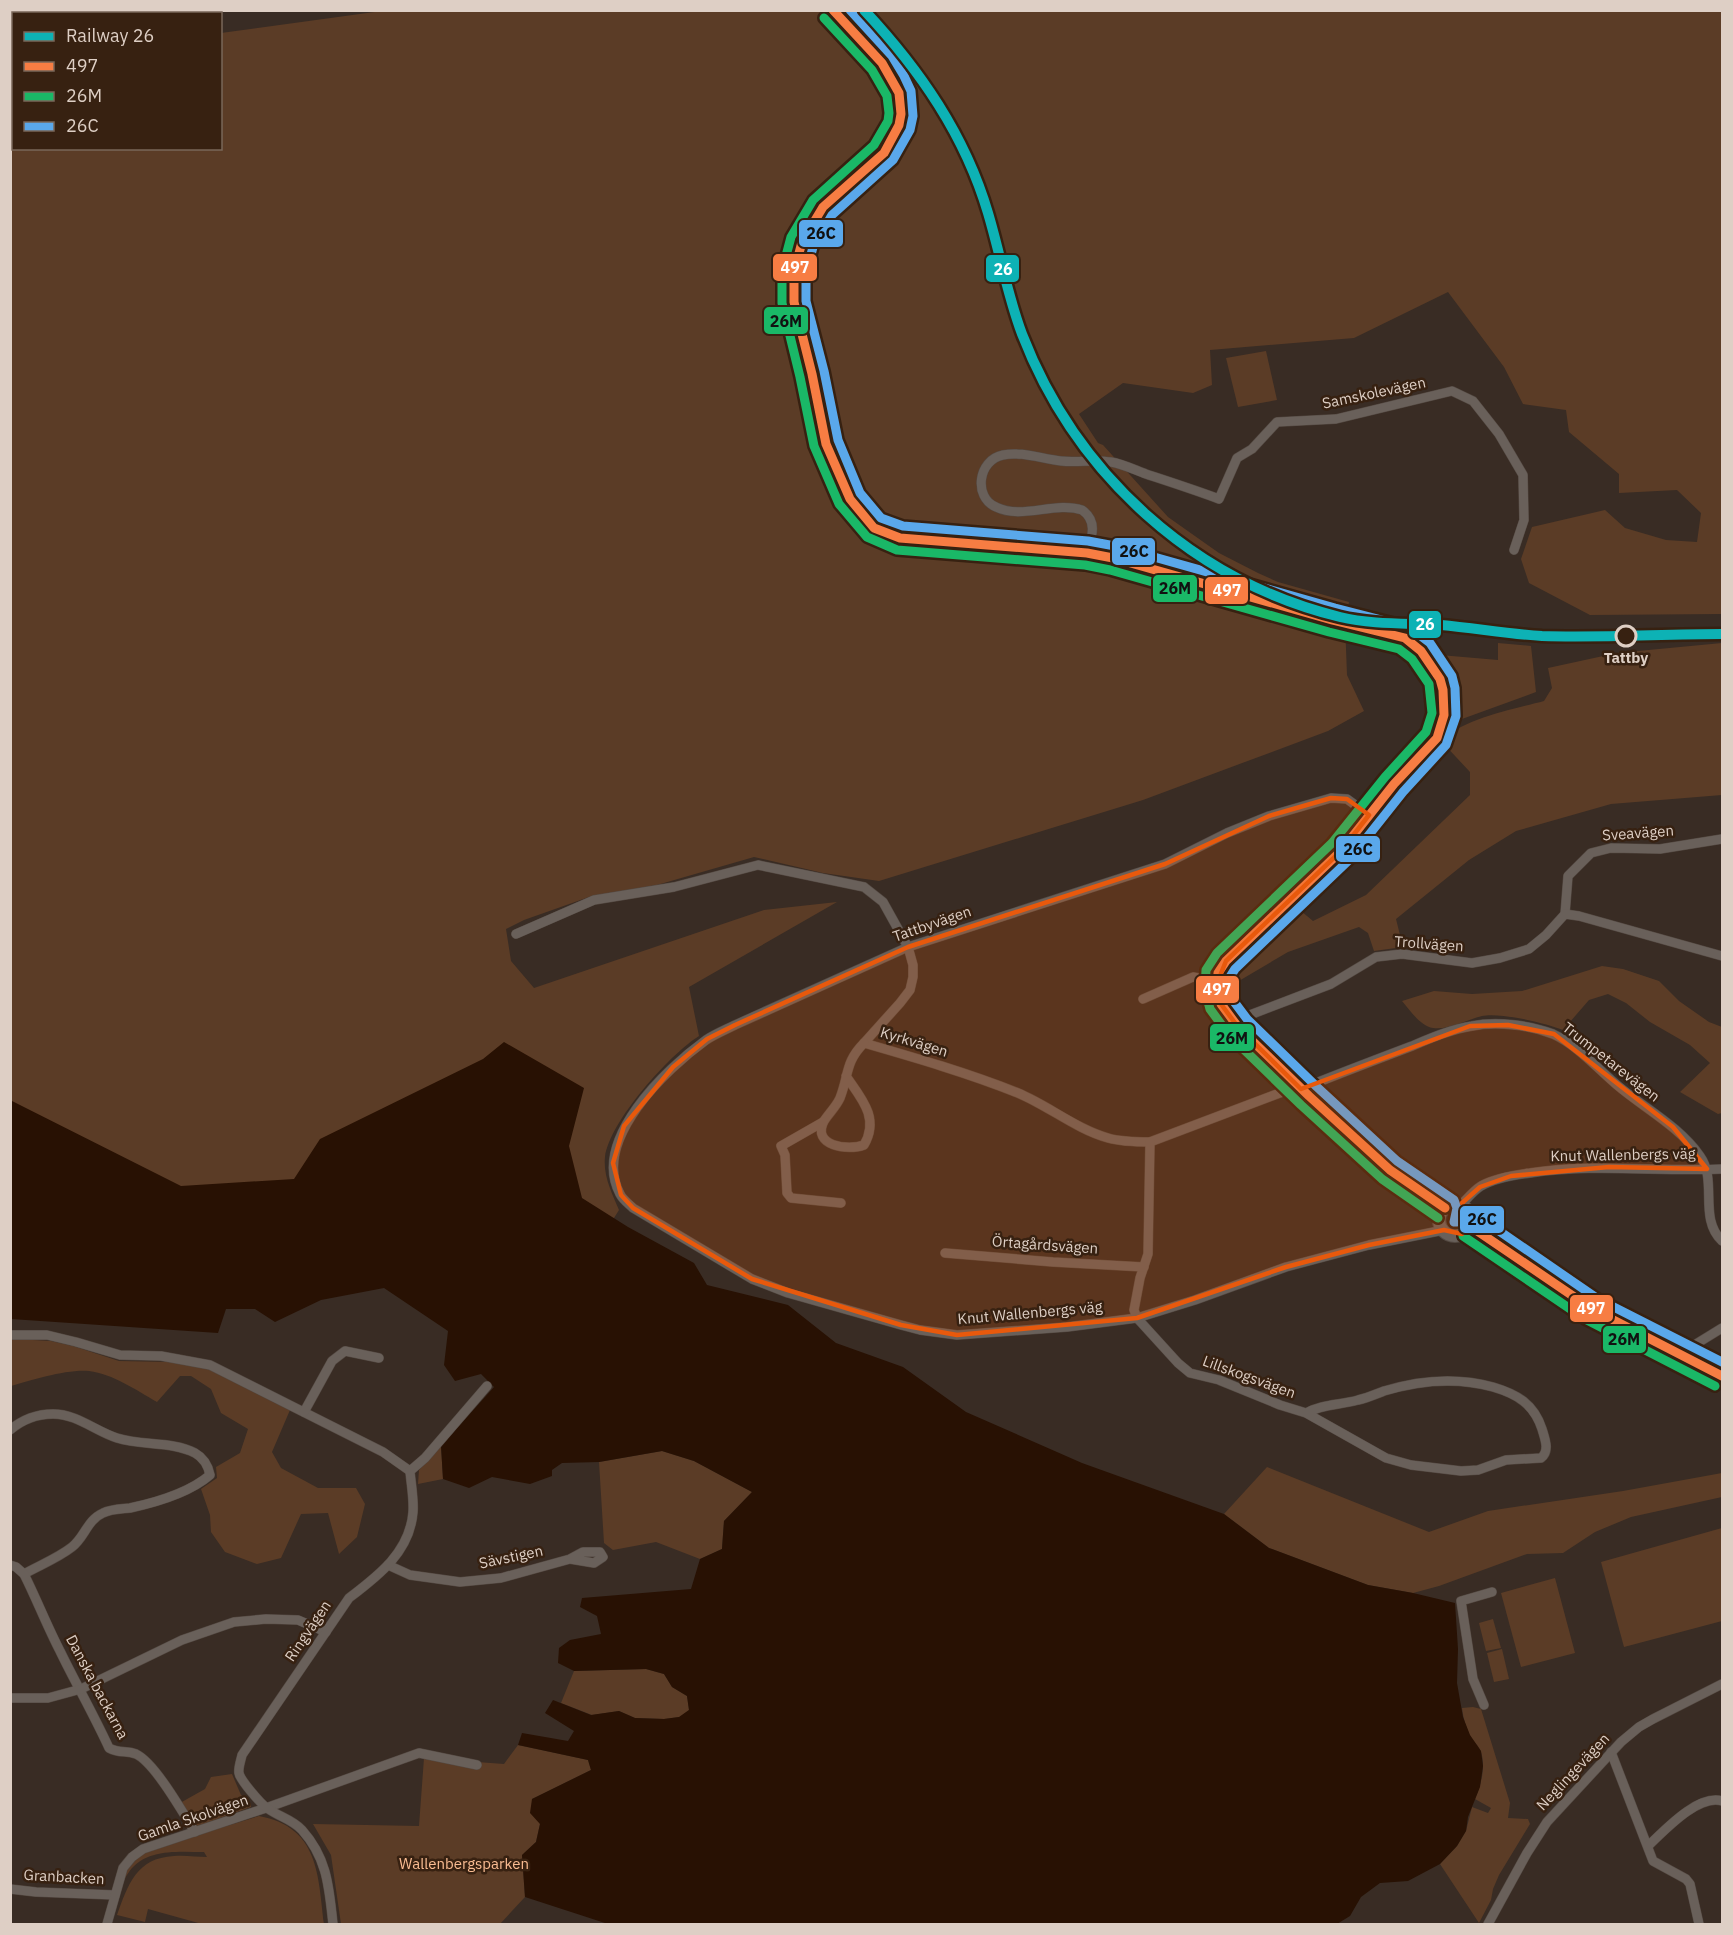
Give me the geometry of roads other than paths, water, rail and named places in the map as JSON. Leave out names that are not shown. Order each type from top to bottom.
[{"type":"street","points":[[832,10],[882,63],[894,82],[901,103],[899,125],[884,153],[823,207],[802,242],[794,272],[794,302],[826,444],[850,499],[874,528],[900,538],[1087,553],[1132,562],[1332,620],[1405,638],[1415,644],[1440,679],[1444,715],[1437,738],[1394,784],[1341,850],[1226,961],[1218,973],[1217,988],[1221,1004],[1234,1021],[1301,1089],[1390,1170],[1445,1208]]},
{"type":"street","name":"Samskolevägen","points":[[1087,553],[1093,527],[1086,512],[1072,508],[1026,510],[994,507],[987,500],[981,486],[984,470],[993,460],[1005,454],[1076,462],[1110,462],[1219,499],[1237,458],[1252,449],[1277,422],[1336,420],[1452,391],[1473,400],[1499,434],[1523,475],[1524,520],[1514,550]]},
{"type":"street","name":"Tattbyvägen","points":[[633,1208],[621,1195],[613,1163],[624,1126],[673,1067],[707,1039],[908,947],[1166,864],[1227,833],[1269,816],[1331,798],[1347,799],[1369,815]]},
{"type":"street","name":"Sveavägen","points":[[1565,914],[1568,876],[1591,852],[1611,848],[1660,849],[1722,839]]},
{"type":"street","name":"Kyrkvägen","points":[[516,934],[594,900],[674,887],[758,865],[864,887],[883,902],[908,947],[913,965],[913,977],[910,990],[864,1043],[944,1067],[1018,1093],[1046,1106],[1084,1129],[1108,1138],[1150,1142],[1285,1090],[1301,1089]]},
{"type":"street","points":[[1565,914],[1580,916],[1722,956]]},
{"type":"street","name":"Trollvägen","points":[[1234,1021],[1331,984],[1376,957],[1402,954],[1472,963],[1500,958],[1529,949],[1546,935],[1565,914]]},
{"type":"street","points":[[1143,999],[1194,977],[1218,981]]},
{"type":"street","name":"Trumpetarevägen","points":[[1301,1089],[1470,1026],[1487,1024],[1532,1028],[1554,1035],[1672,1127],[1701,1157],[1707,1170],[1712,1228],[1722,1241]]},
{"type":"street","points":[[841,1203],[791,1198],[787,1193],[785,1155],[781,1146],[823,1122],[839,1100],[848,1066],[856,1051],[864,1043]]},
{"type":"street","points":[[823,1122],[822,1131],[826,1139],[832,1145],[839,1147],[864,1145],[870,1134],[871,1122],[868,1110],[846,1076]]},
{"type":"street","points":[[1137,1318],[1134,1310],[1148,1254],[1150,1142]]},
{"type":"street","name":"Knut Wallenbergs väg","points":[[1461,1205],[1480,1187],[1489,1183],[1511,1176],[1550,1170],[1610,1167],[1707,1170],[1722,1168]]},
{"type":"street","points":[[1451,1204],[1461,1205],[1470,1214],[1470,1226],[1467,1231],[1451,1235],[1444,1230],[1440,1216],[1451,1204]]},
{"type":"street","name":"Knut Wallenbergs väg","points":[[633,1208],[752,1280],[788,1293],[920,1330],[957,1335],[1137,1318],[1286,1267],[1369,1245],[1444,1230]]},
{"type":"street","points":[[1470,1226],[1592,1309],[1722,1376]]},
{"type":"street","name":"Örtagårdsvägen","points":[[945,1253],[1144,1267]]},
{"type":"street","name":"Lillskogsvägen","points":[[1137,1318],[1190,1373],[1218,1380],[1306,1413],[1386,1458],[1411,1465],[1461,1471],[1478,1470],[1506,1460],[1541,1458],[1547,1449],[1535,1413],[1524,1400],[1503,1390],[1472,1381],[1458,1380],[1406,1386],[1386,1390],[1359,1400],[1314,1408],[1306,1413]]},
{"type":"street","points":[[1683,1355],[1722,1328]]},
{"type":"street","points":[[10,1335],[47,1335],[120,1355],[161,1356],[210,1365],[383,1452],[410,1471],[425,1458],[487,1386]]},
{"type":"street","points":[[304,1412],[332,1361],[345,1352],[379,1358]]},
{"type":"street","points":[[10,1430],[17,1424],[35,1416],[55,1414],[79,1420],[117,1438],[196,1453],[208,1464],[210,1474],[200,1484],[178,1494],[104,1512],[88,1525],[80,1539],[72,1546],[24,1575]]},
{"type":"street","name":"Ringvägen","points":[[333,1924],[327,1872],[315,1849],[302,1830],[289,1819],[266,1808],[238,1773],[242,1755],[349,1598],[388,1565],[406,1541],[412,1524],[413,1509],[410,1471]]},
{"type":"street","name":"Sävstigen","points":[[388,1565],[410,1575],[460,1582],[501,1578],[570,1559]]},
{"type":"street","name":"Danska backarna","points":[[10,1565],[16,1567],[24,1575],[109,1748],[117,1753],[135,1754],[147,1762],[195,1832]]},
{"type":"street","points":[[1484,1705],[1473,1679],[1461,1601],[1492,1592]]},
{"type":"street","points":[[10,1698],[48,1698],[81,1689],[182,1640],[234,1622],[266,1619],[298,1620],[326,1632]]},
{"type":"street","name":"Neglingevägen","points":[[1488,1924],[1547,1822],[1611,1752],[1639,1727],[1722,1683]]},
{"type":"street","points":[[1611,1752],[1656,1864],[1686,1879],[1690,1884],[1700,1924]]},
{"type":"street","points":[[266,1808],[419,1753],[477,1765]]},
{"type":"street","points":[[1648,1846],[1676,1820],[1699,1805],[1710,1800],[1722,1802]]},
{"type":"street","name":"Gamla Skolvägen","points":[[107,1924],[123,1868],[132,1857],[143,1849],[266,1808]]},
{"type":"street","name":"Granbacken","points":[[10,1889],[115,1895]]},
{"type":"rail line","name":"26","points":[[864,10],[922,80],[967,157],[988,213],[1022,334],[1045,385],[1074,432],[1108,476],[1146,515],[1189,549],[1236,577],[1286,600],[1352,620],[1441,625],[1542,636],[1722,634]]},
{"type":"place","name":"Tattby","points":[[1626,636]]},
{"type":"park label","name":"Wallenbergsparken","points":[[464,1864]]}]
